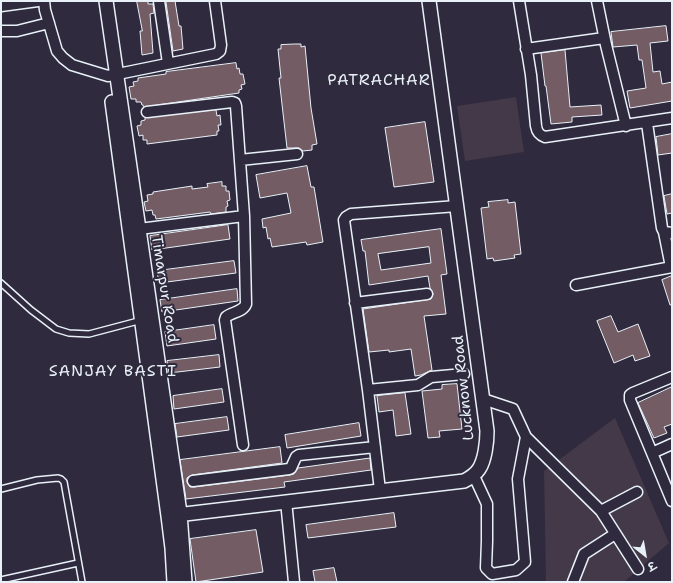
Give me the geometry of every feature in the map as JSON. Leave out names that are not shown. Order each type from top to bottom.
[{"type":"street","points":[[1,6],[38,1]]},
{"type":"street","points":[[44,1],[57,51],[63,58],[72,65],[112,75],[210,56],[220,51],[221,45],[215,1]]},
{"type":"street","name":"Timarpur Road","points":[[97,1],[112,75],[139,229],[147,319]]},
{"type":"street","name":"Timarpur Road","points":[[106,1],[112,75],[185,582]]},
{"type":"street","points":[[159,1],[168,63]]},
{"type":"street","name":"Lucknow Road","points":[[429,1],[487,431],[487,444],[480,468],[474,476]]},
{"type":"street","points":[[519,1],[531,75],[536,126],[541,135],[545,137],[672,118]]},
{"type":"street","points":[[597,1],[604,38],[626,126]]},
{"type":"street","points":[[1,31],[17,31],[49,23]]},
{"type":"street","points":[[526,49],[604,38]]},
{"type":"street","points":[[147,112],[232,102],[235,103],[236,106],[244,216],[246,304],[244,309],[228,315],[225,320],[242,445]]},
{"type":"street","points":[[576,285],[671,267],[668,232],[662,228],[647,122]]},
{"type":"street","points":[[240,160],[297,154]]},
{"type":"street","points":[[380,490],[368,390],[344,220],[346,216],[351,214],[457,206]]},
{"type":"street","points":[[139,229],[244,216]]},
{"type":"street","points":[[355,303],[427,294]]},
{"type":"street","points":[[368,390],[418,385],[431,377],[464,374]]},
{"type":"street","points":[[672,377],[630,395],[630,400],[672,501]]},
{"type":"street","points":[[483,399],[513,409],[526,437],[601,511],[638,569]]},
{"type":"street","points":[[174,514],[464,481],[474,476],[487,504],[486,568],[492,574],[516,570],[525,562],[518,479],[526,437]]},
{"type":"street","points":[[652,453],[672,444]]},
{"type":"street","points":[[193,481],[289,470],[296,457],[299,455],[375,447]]},
{"type":"street","points":[[601,511],[637,492]]},
{"type":"street","points":[[286,501],[294,582]]},
{"type":"street","name":"Timarpur Road","points":[[174,514],[172,548],[174,582]]},
{"type":"street","points":[[574,582],[584,554],[615,534]]},
{"type":"lane","points":[[1,283],[31,310],[56,329],[69,333],[89,334],[147,319]]},
{"type":"lane","points":[[1,489],[37,480],[58,478],[64,482],[82,582]]},
{"type":"lane","points":[[1,580],[78,563]]},
{"type":"shaded area","points":[[516,97],[524,152],[465,161],[457,106]]},
{"type":"shaded area","points":[[615,418],[669,543],[624,582],[544,582],[546,580],[544,471]]},
{"type":"building","points":[[137,1],[148,1],[148,4],[153,4],[154,13],[150,14],[153,53],[142,55],[140,31],[142,31]]},
{"type":"building","points":[[175,1],[179,26],[181,26],[183,49],[173,51],[166,2]]},
{"type":"building","points":[[666,26],[668,41],[650,43],[653,72],[660,71],[662,84],[672,82],[672,101],[630,108],[627,91],[646,88],[642,60],[639,60],[637,45],[613,47],[611,32]]},
{"type":"building","points":[[301,44],[301,47],[305,46],[311,108],[317,144],[312,145],[312,150],[303,151],[299,148],[287,148],[279,78],[281,78],[278,49],[281,49],[281,45]]},
{"type":"building","points":[[565,50],[570,107],[601,105],[602,115],[572,117],[572,122],[551,124],[541,53]]},
{"type":"building","points":[[236,63],[240,74],[243,74],[245,84],[241,85],[242,89],[239,90],[239,93],[144,107],[141,102],[136,102],[136,99],[131,99],[129,87],[134,86],[133,82],[138,81],[138,78],[166,74],[166,72]]},
{"type":"building","points":[[216,110],[217,116],[220,115],[221,125],[218,125],[219,131],[217,131],[217,135],[147,144],[147,140],[143,140],[143,135],[139,136],[137,126],[141,125],[141,121],[145,120],[145,118]]},
{"type":"building","points":[[425,122],[434,182],[394,187],[385,128]]},
{"type":"building","points":[[672,134],[672,153],[658,155],[656,137]]},
{"type":"building","points":[[307,166],[311,187],[314,187],[323,242],[307,245],[306,242],[272,247],[270,238],[268,239],[266,227],[263,228],[262,219],[291,213],[287,193],[260,198],[256,175]]},
{"type":"building","points":[[222,182],[222,186],[226,186],[226,191],[229,191],[230,200],[227,201],[228,206],[226,207],[226,212],[211,214],[210,212],[156,219],[152,210],[146,211],[144,202],[148,201],[147,195],[153,194],[153,192],[192,186],[192,189],[208,187],[207,184]]},
{"type":"building","points":[[672,194],[672,213],[667,214],[664,196]]},
{"type":"building","points":[[508,200],[508,203],[515,202],[521,254],[514,255],[515,258],[494,261],[493,258],[487,259],[481,208],[489,207],[488,202]]},
{"type":"building","points":[[228,225],[230,239],[152,250],[150,236]]},
{"type":"building","points":[[441,229],[447,274],[441,275],[446,314],[424,316],[432,370],[415,376],[411,349],[389,352],[389,350],[369,352],[363,309],[431,299],[433,294],[430,288],[428,276],[369,285],[365,251],[363,251],[361,240]],"holes":[[[429,247],[431,263],[381,270],[378,254]]]},
{"type":"building","points":[[234,261],[236,273],[159,283],[157,271]]},
{"type":"building","points":[[672,276],[672,305],[670,305],[662,280]]},
{"type":"building","points":[[237,289],[238,301],[162,312],[160,300]]},
{"type":"building","points":[[611,316],[618,332],[638,324],[650,356],[635,361],[633,355],[614,363],[597,321]]},
{"type":"building","points":[[214,325],[216,339],[167,346],[165,332]]},
{"type":"building","points":[[219,355],[220,367],[169,373],[167,361]]},
{"type":"building","points":[[457,384],[462,429],[439,431],[440,437],[428,438],[422,391],[442,389],[442,385]]},
{"type":"building","points":[[672,387],[672,424],[664,427],[667,433],[654,438],[638,403]]},
{"type":"building","points":[[222,389],[224,402],[174,409],[173,396]]},
{"type":"building","points":[[405,393],[411,434],[396,436],[393,410],[379,412],[377,396]]},
{"type":"building","points":[[227,417],[229,430],[177,437],[175,424]]},
{"type":"building","points":[[359,423],[361,436],[287,448],[285,435]]},
{"type":"building","points":[[280,447],[282,463],[192,475],[187,478],[187,482],[190,487],[194,487],[290,475],[294,474],[298,468],[370,458],[371,470],[284,482],[285,487],[186,499],[180,460]]},
{"type":"building","points":[[394,513],[396,527],[308,538],[306,525]]},
{"type":"building","points":[[256,530],[263,572],[196,582],[190,539]]},
{"type":"building","points":[[334,568],[337,582],[315,582],[313,571]]},
{"type":"district","name":"PATRACHAR","points":[[379,81]]},
{"type":"district","name":"SANJAY BASTI","points":[[113,372]]}]
